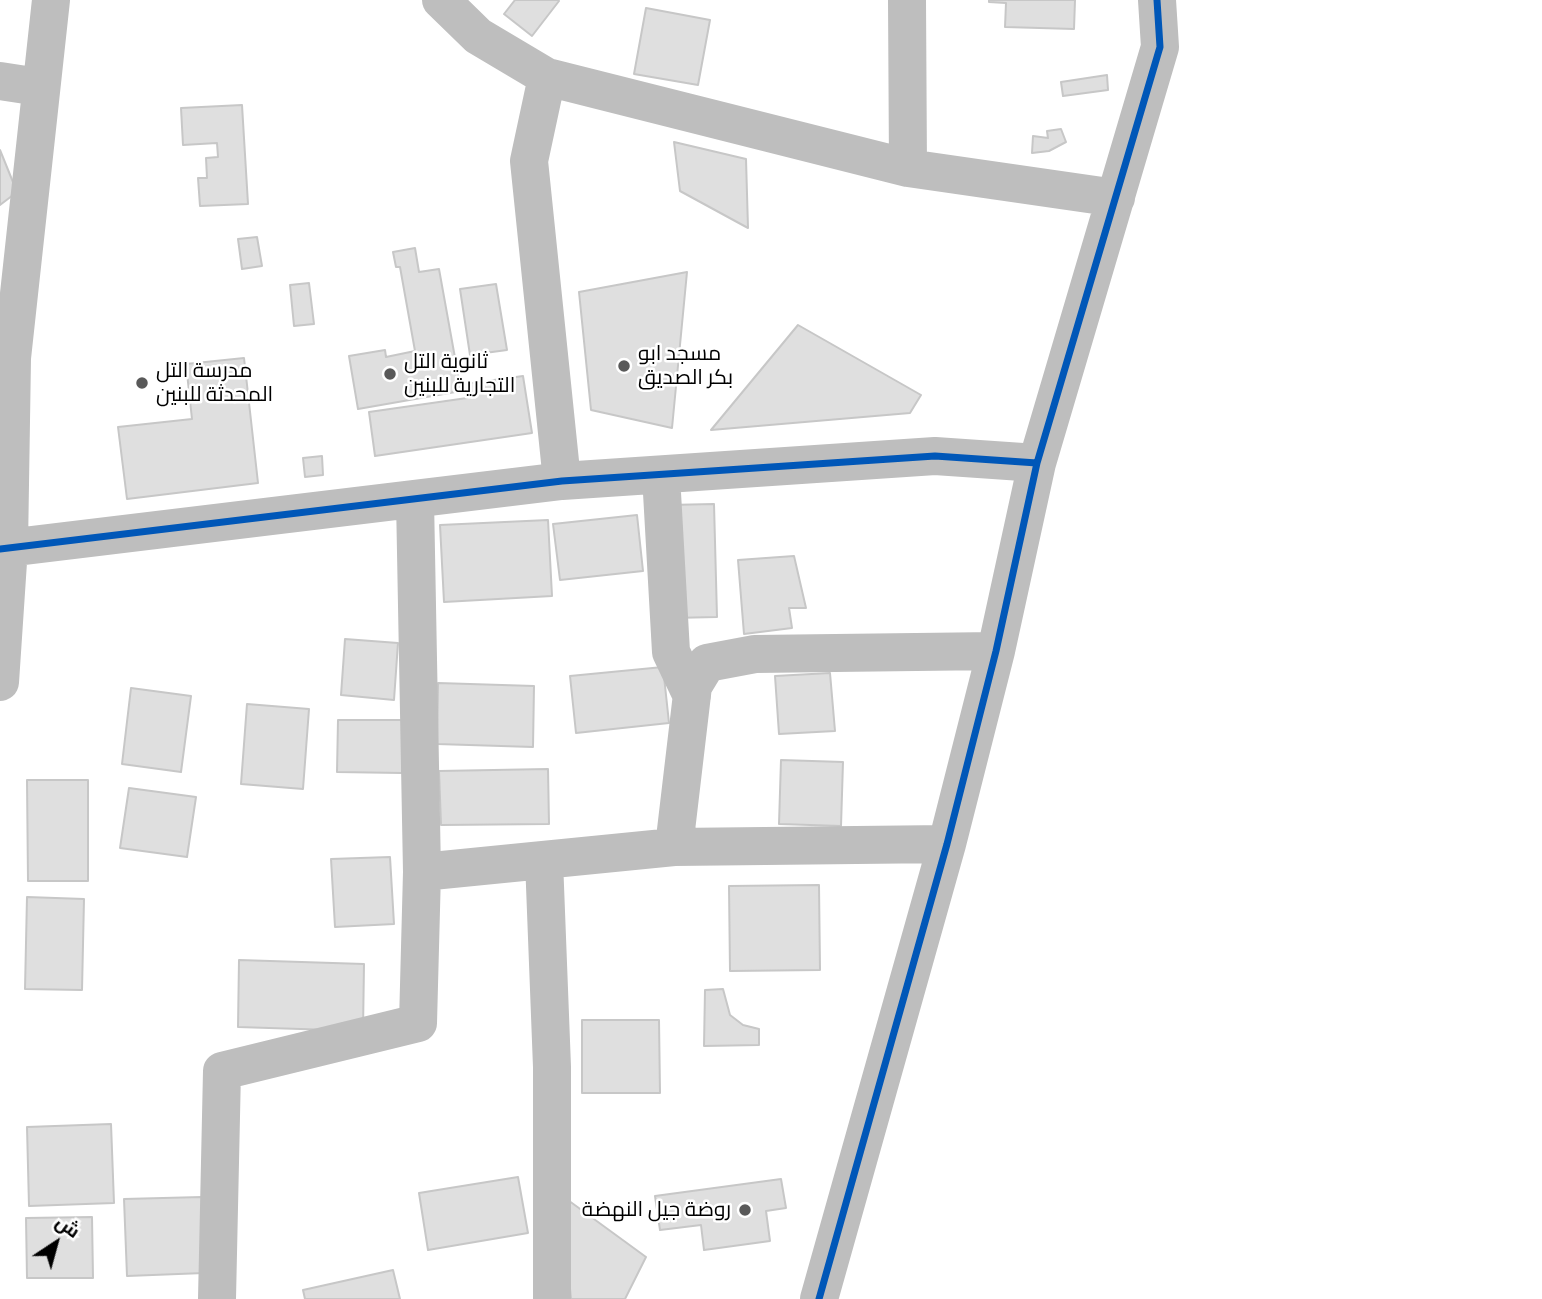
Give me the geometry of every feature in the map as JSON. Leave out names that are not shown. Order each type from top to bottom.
[{"type":"street","points":[[0,682],[6,357],[51,0]]},
{"type":"street","points":[[441,0],[478,36],[547,77],[908,167],[1116,198]]},
{"type":"street","points":[[907,0],[908,167]]},
{"type":"street","points":[[820,1299],[947,844],[996,651],[1037,463],[1160,47],[1157,0]]},
{"type":"street","points":[[547,77],[529,161],[562,481]]},
{"type":"street","points":[[0,81],[39,87]]},
{"type":"street","points":[[4,548],[562,481],[935,456],[1037,463]]},
{"type":"street","points":[[660,475],[671,652],[692,696]]},
{"type":"street","points":[[217,1299],[222,1071],[418,1023],[422,872],[415,499]]},
{"type":"street","points":[[674,847],[693,686],[707,663],[755,654],[996,651]]},
{"type":"street","points":[[422,872],[674,847],[947,844]]},
{"type":"street","points":[[544,860],[552,1068],[552,1299]]},
{"type":"building","points":[[515,0],[559,1],[532,36],[504,14]]},
{"type":"building","points":[[989,0],[1075,0],[1074,29],[1005,27],[1006,3]]},
{"type":"building","points":[[646,8],[710,20],[698,85],[634,74]]},
{"type":"building","points":[[1107,75],[1108,90],[1063,96],[1061,82]]},
{"type":"building","points":[[242,105],[248,204],[200,206],[198,178],[207,178],[206,158],[218,157],[217,143],[183,145],[181,108]]},
{"type":"building","points":[[1061,129],[1066,142],[1049,151],[1032,153],[1033,136],[1048,138],[1047,131]]},
{"type":"building","points":[[674,142],[746,159],[748,228],[680,191]]},
{"type":"building","points":[[0,150],[17,192],[0,205]]},
{"type":"building","points":[[257,237],[262,266],[242,269],[238,239]]},
{"type":"building","points":[[415,248],[419,272],[439,269],[461,391],[358,409],[349,356],[385,350],[386,357],[415,351],[400,267],[396,267],[393,252]]},
{"type":"building","points":[[687,272],[672,428],[591,410],[579,292]]},
{"type":"building","points":[[309,283],[314,324],[294,326],[290,285]]},
{"type":"building","points":[[496,284],[507,350],[470,355],[460,289]]},
{"type":"building","points":[[798,325],[921,395],[910,413],[711,430]]},
{"type":"building","points":[[244,358],[258,483],[127,499],[118,427],[192,419],[186,364]]},
{"type":"building","points":[[523,376],[532,433],[375,456],[369,412],[467,398],[465,384]]},
{"type":"building","points":[[322,456],[323,475],[305,477],[303,458]]},
{"type":"building","points":[[714,504],[717,617],[671,618],[668,505]]},
{"type":"building","points":[[637,515],[643,571],[560,580],[553,524]]},
{"type":"building","points":[[548,520],[552,596],[444,602],[440,525]]},
{"type":"building","points":[[794,556],[806,608],[789,608],[792,628],[744,634],[738,560]]},
{"type":"building","points":[[345,639],[398,643],[394,700],[341,695]]},
{"type":"building","points":[[663,667],[669,723],[576,733],[570,676]]},
{"type":"building","points":[[830,673],[835,731],[779,734],[775,676]]},
{"type":"building","points":[[438,683],[534,686],[533,747],[437,744]]},
{"type":"building","points":[[131,688],[191,696],[181,772],[122,764]]},
{"type":"building","points":[[247,704],[309,709],[303,789],[241,784]]},
{"type":"building","points":[[338,720],[403,720],[402,773],[337,772]]},
{"type":"building","points":[[781,760],[843,762],[841,826],[779,824]]},
{"type":"building","points":[[548,769],[549,824],[441,825],[439,771]]},
{"type":"building","points":[[27,780],[88,780],[88,881],[28,881]]},
{"type":"building","points":[[129,788],[196,797],[187,857],[120,848]]},
{"type":"building","points":[[390,857],[394,924],[335,927],[331,859]]},
{"type":"building","points":[[819,885],[820,970],[730,971],[729,886]]},
{"type":"building","points":[[27,897],[84,899],[82,990],[25,989]]},
{"type":"building","points":[[239,960],[364,964],[363,1031],[238,1027]]},
{"type":"building","points":[[723,989],[730,1015],[743,1025],[759,1029],[759,1045],[704,1046],[705,990]]},
{"type":"building","points":[[582,1020],[659,1020],[660,1093],[582,1093]]},
{"type":"building","points":[[111,1124],[114,1203],[29,1206],[27,1127]]},
{"type":"building","points":[[518,1177],[528,1233],[428,1250],[419,1193]]},
{"type":"building","points":[[781,1179],[786,1208],[766,1211],[770,1241],[704,1250],[701,1225],[660,1230],[655,1196]]},
{"type":"building","points":[[561,1195],[646,1257],[625,1299],[571,1299]]},
{"type":"building","points":[[202,1197],[204,1273],[127,1276],[124,1199]]},
{"type":"building","points":[[92,1217],[93,1278],[27,1278],[26,1218]]},
{"type":"building","points":[[393,1270],[400,1299],[305,1299],[303,1290]]},
{"type":"cycle path","points":[[819,1299],[947,844],[996,651],[1037,463],[1160,47],[1157,0]]},
{"type":"cycle path","points":[[0,549],[562,481],[935,456],[1037,463]]},
{"type":"place","name":"مسجد ابو بكر الصديق","points":[[624,366]]},
{"type":"place","name":"ثانوية التل التجارية للبنين","points":[[390,374]]},
{"type":"place","name":"مدرسة التل المحدثة للبنين","points":[[142,383]]},
{"type":"place","name":"روضة جيل النهضة","points":[[745,1210]]}]
